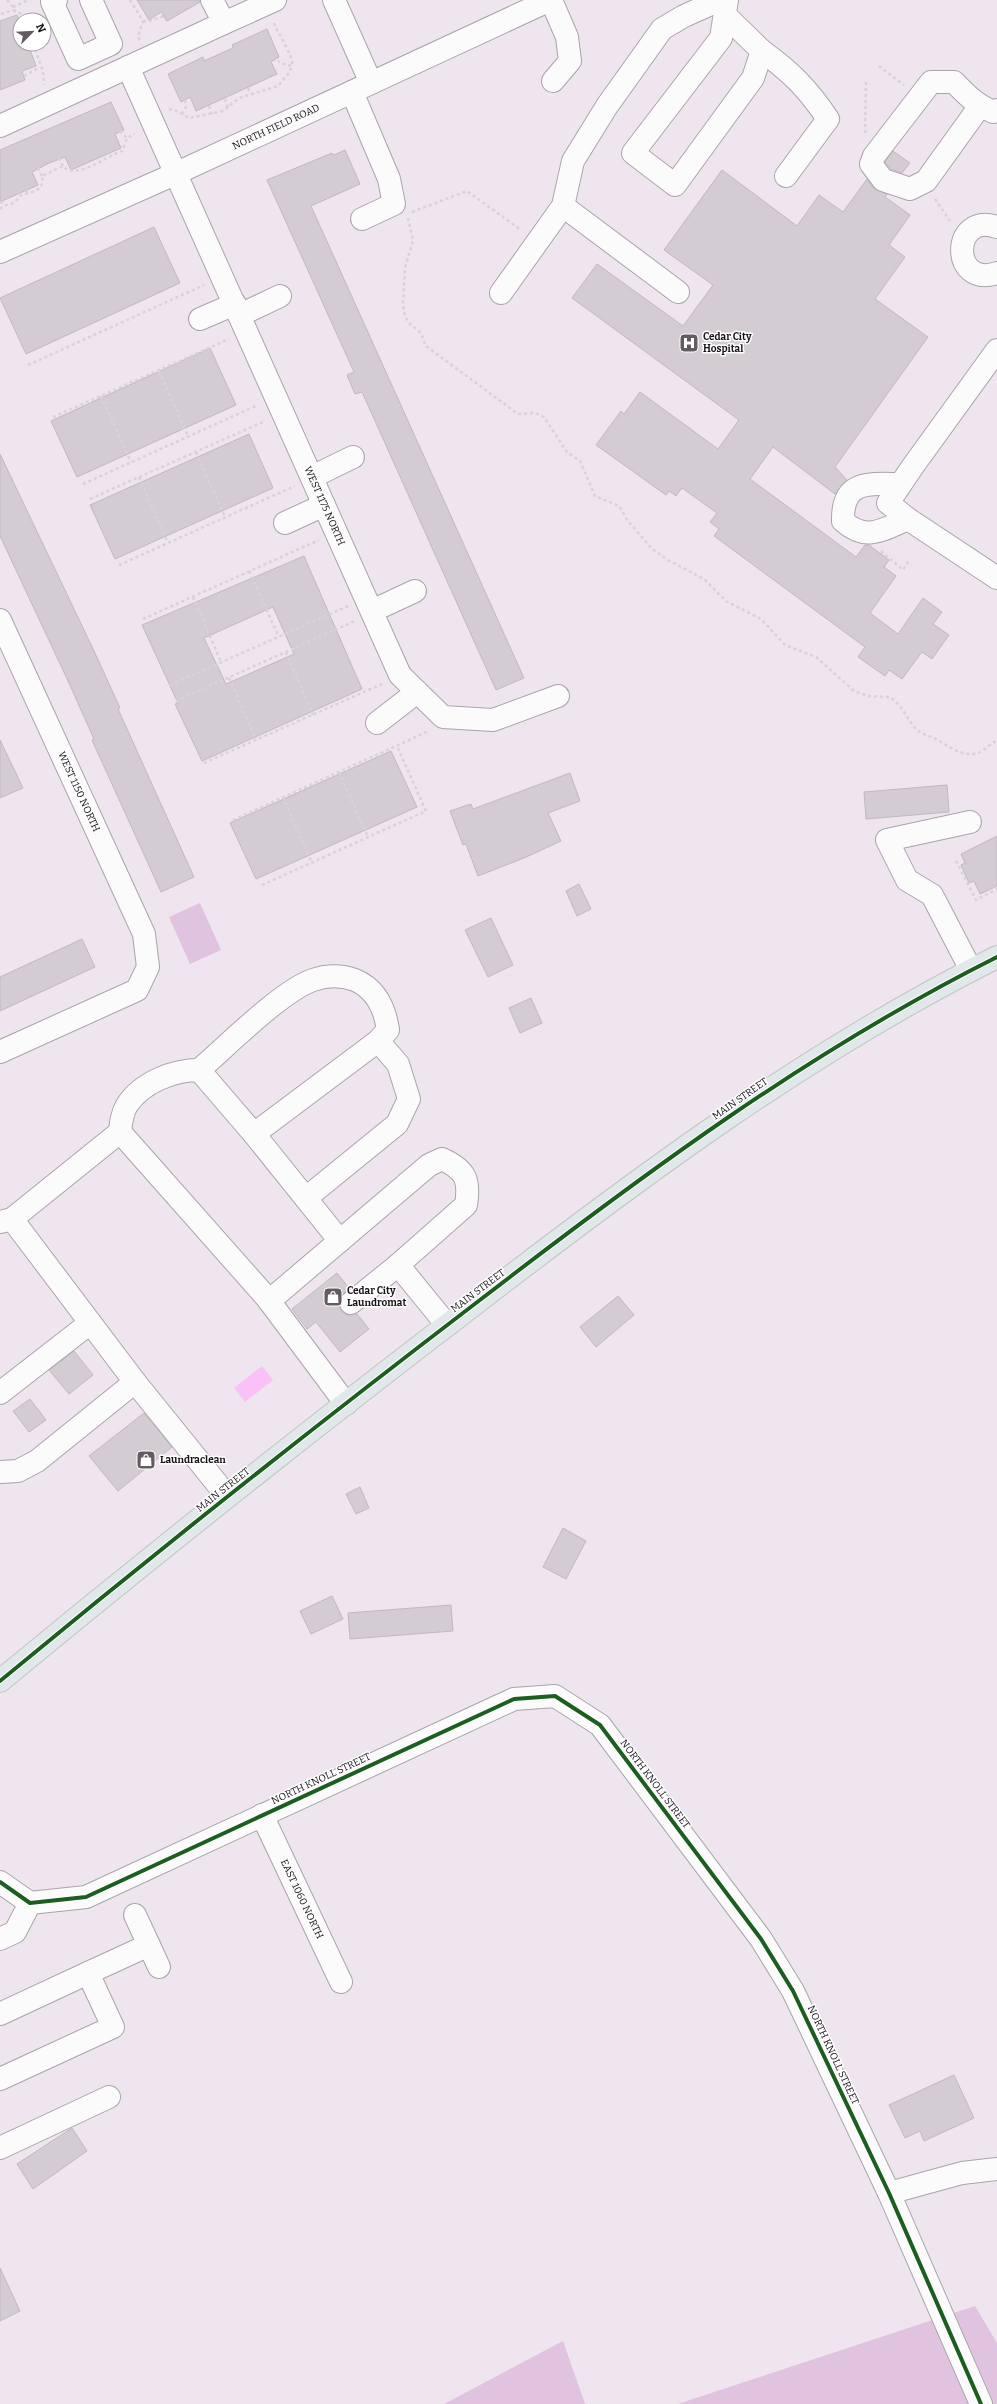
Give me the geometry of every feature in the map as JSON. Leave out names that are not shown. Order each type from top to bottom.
[{"type":"main road","name":"MAIN STREET","points":[[2,1676],[227,1496],[628,1187],[795,1071],[971,970],[997,957]]},
{"type":"street","points":[[56,0],[52,2],[78,59],[111,44],[91,0]]},
{"type":"street","points":[[212,0],[224,23]]},
{"type":"street","points":[[334,0],[389,178],[394,204],[362,218]]},
{"type":"street","points":[[550,0],[568,37],[570,61],[553,80]]},
{"type":"street","name":"NORTH FIELD ROAD","points":[[0,252],[176,173],[550,0]]},
{"type":"street","points":[[0,126],[271,2]]},
{"type":"street","points":[[724,5],[722,38],[632,153],[675,185],[753,78],[762,51]]},
{"type":"street","points":[[724,5],[762,51],[788,69],[815,99],[828,119],[786,176]]},
{"type":"street","points":[[501,293],[563,206],[572,161],[607,106],[662,29],[684,16],[724,5]]},
{"type":"street","points":[[95,52],[107,77]]},
{"type":"street","name":"WEST 1175 NORTH","points":[[128,68],[237,309],[304,481],[324,505],[364,615],[400,674],[443,717],[493,720],[558,696]]},
{"type":"street","points":[[931,82],[954,82],[974,104],[989,108],[923,183],[910,189],[883,180],[871,164],[874,156],[931,82]]},
{"type":"street","points":[[563,206],[678,292]]},
{"type":"street","points":[[997,227],[981,225],[974,228],[967,233],[961,250],[962,258],[974,272],[982,275],[997,273]]},
{"type":"street","points":[[200,319],[280,296]]},
{"type":"street","points":[[997,350],[900,484],[888,503],[908,519],[997,578]]},
{"type":"street","points":[[304,481],[353,457]]},
{"type":"street","points":[[900,484],[863,484],[850,494],[843,508],[843,521],[854,531],[866,534],[908,519]]},
{"type":"street","points":[[285,523],[324,505]]},
{"type":"street","points":[[364,615],[415,591]]},
{"type":"street","name":"WEST 1150 NORTH","points":[[0,620],[144,934],[148,967],[137,990],[0,1052]]},
{"type":"street","points":[[377,723],[417,692]]},
{"type":"street","points":[[970,822],[887,840],[908,880],[932,895],[971,970]]},
{"type":"street","points":[[227,1496],[135,1382],[90,1323],[6,1221],[120,1132],[122,1118],[128,1104],[139,1093],[156,1081],[176,1072],[199,1070],[279,1001],[311,980],[327,976],[346,977],[366,985],[377,998],[385,1013],[388,1030],[378,1041],[254,1134]]},
{"type":"street","points":[[306,1198],[398,1124],[409,1099],[398,1064],[378,1041]]},
{"type":"street","points":[[199,1070],[254,1134],[340,1241]]},
{"type":"street","points":[[120,1132],[269,1301],[346,1404]]},
{"type":"street","points":[[269,1301],[429,1165],[442,1159],[452,1164],[464,1174],[469,1188],[466,1205],[398,1265],[351,1303]]},
{"type":"street","points":[[398,1265],[447,1325]]},
{"type":"street","points":[[0,1393],[90,1323]]},
{"type":"street","points":[[0,1472],[18,1471],[37,1461],[135,1382]]},
{"type":"street","name":"NORTH KNOLL STREET","points":[[30,1903],[86,1897],[514,1698],[555,1696],[600,1725],[761,1939],[793,1991],[889,2193],[981,2404]]},
{"type":"street","name":"EAST 1060 NORTH","points":[[262,1815],[341,1982]]},
{"type":"street","points":[[0,1882],[30,1903],[15,1932],[0,1939]]},
{"type":"street","points":[[135,1915],[159,1967]]},
{"type":"street","points":[[0,2014],[149,1945]]},
{"type":"street","points":[[0,2079],[113,2027],[88,1973]]},
{"type":"street","points":[[0,2148],[109,2097]]},
{"type":"street","points":[[889,2193],[962,2173],[997,2169]]},
{"type":"path","points":[[7,0],[9,5],[18,12]]},
{"type":"path","points":[[1,14],[28,0]]},
{"type":"path","points":[[130,0],[143,21],[149,22],[164,16]]},
{"type":"path","points":[[167,110],[172,109],[189,118],[212,114],[228,108],[239,98],[278,86],[289,73],[293,62],[278,34],[271,2]]},
{"type":"path","points":[[143,21],[138,37],[143,47]]},
{"type":"path","points":[[35,52],[40,67],[43,71],[44,86],[48,91]]},
{"type":"path","points":[[276,58],[280,63],[292,66]]},
{"type":"path","points":[[879,66],[908,88]]},
{"type":"path","points":[[24,76],[40,67]]},
{"type":"path","points":[[866,79],[866,112]]},
{"type":"path","points":[[248,88],[250,94]]},
{"type":"path","points":[[225,99],[228,108]]},
{"type":"path","points":[[182,114],[186,107],[184,100]]},
{"type":"path","points":[[209,106],[212,114]]},
{"type":"path","points":[[59,158],[67,170],[74,172],[84,166],[105,161],[110,154],[122,151],[128,138],[141,130]]},
{"type":"path","points":[[120,132],[128,138]]},
{"type":"path","points":[[42,176],[63,166]]},
{"type":"path","points":[[0,208],[3,205],[14,203],[21,195],[35,193],[40,187],[42,176],[38,168]]},
{"type":"path","points":[[923,183],[950,221]]},
{"type":"path","points":[[26,190],[28,195]]},
{"type":"path","points":[[537,242],[467,191],[407,214],[414,240],[405,268],[403,304],[405,316],[409,323],[421,333],[426,346],[518,414],[535,413],[544,417],[567,452],[580,461],[595,496],[618,506],[628,521],[652,549],[668,560],[704,579],[726,601],[761,619],[785,645],[816,657],[854,691],[868,696],[890,697],[905,710],[916,729],[950,749],[973,754],[981,752],[997,741]]},
{"type":"path","points":[[2,201],[3,205]]},
{"type":"path","points":[[28,365],[207,284]]},
{"type":"path","points":[[54,418],[231,338]]},
{"type":"path","points":[[159,371],[188,436]]},
{"type":"path","points":[[101,396],[131,462]]},
{"type":"path","points":[[83,484],[260,404]]},
{"type":"path","points":[[90,499],[267,420]]},
{"type":"path","points":[[196,452],[225,517]]},
{"type":"path","points":[[139,477],[168,543]]},
{"type":"path","points":[[119,565],[304,481]]},
{"type":"path","points":[[143,619],[321,539]]},
{"type":"path","points":[[875,546],[903,570],[910,559]]},
{"type":"path","points":[[249,571],[279,637]]},
{"type":"path","points":[[193,596],[222,662]]},
{"type":"path","points":[[170,685],[351,605]]},
{"type":"path","points":[[176,701],[364,615]]},
{"type":"path","points":[[286,652],[313,715]]},
{"type":"path","points":[[229,678],[256,740]]},
{"type":"path","points":[[204,763],[386,682]]},
{"type":"path","points":[[233,820],[430,731]]},
{"type":"path","points":[[262,885],[426,811],[397,746]]},
{"type":"path","points":[[339,772],[368,837]]},
{"type":"path","points":[[283,797],[312,862]]},
{"type":"path","points":[[956,860],[976,900],[997,889]]},
{"type":"shaded area","points":[[200,903],[221,950],[190,964],[169,917]]},
{"type":"shaded area","points":[[262,1366],[273,1380],[245,1402],[234,1388]]},
{"type":"shaded area","points":[[975,2306],[997,2343],[997,2404],[678,2404]]},
{"type":"shaded area","points":[[563,2341],[585,2404],[444,2404]]},
{"type":"building","points":[[137,0],[200,0],[200,2],[167,21],[161,12],[149,20]]},
{"type":"building","points":[[12,17],[12,52],[31,52],[36,66],[22,71],[25,80],[0,90],[0,21]]},
{"type":"building","points":[[267,29],[279,57],[271,62],[277,74],[196,111],[190,97],[181,102],[168,74],[203,57],[204,61],[233,48],[232,45]]},
{"type":"building","points":[[111,102],[124,130],[115,134],[121,148],[71,170],[65,157],[47,164],[32,172],[38,185],[0,202],[0,150]]},
{"type":"building","points":[[345,150],[360,184],[311,206],[524,678],[496,690],[362,392],[355,394],[347,375],[354,372],[267,180],[332,153],[334,155]]},
{"type":"building","points":[[893,151],[910,163],[902,173],[891,169],[885,162]]},
{"type":"building","points":[[722,170],[797,226],[819,195],[843,212],[867,179],[873,188],[887,194],[885,197],[910,215],[889,245],[905,257],[875,299],[928,337],[835,467],[847,480],[835,494],[773,447],[750,479],[856,557],[865,545],[869,545],[889,560],[884,567],[896,576],[870,613],[898,634],[923,598],[942,612],[933,624],[949,635],[932,659],[922,652],[902,679],[889,670],[885,676],[858,657],[865,647],[714,536],[719,529],[710,522],[717,513],[682,488],[676,496],[669,491],[666,495],[596,445],[621,411],[624,414],[640,392],[718,449],[739,420],[572,298],[597,264],[683,326],[713,285],[664,250]]},
{"type":"building","points":[[154,227],[180,283],[26,354],[0,298]]},
{"type":"building","points":[[210,348],[236,405],[77,477],[51,421]]},
{"type":"building","points":[[249,434],[273,488],[115,559],[90,505]]},
{"type":"building","points":[[0,454],[95,653],[120,708],[118,709],[194,877],[161,892],[92,740],[94,739],[69,683],[0,536]]},
{"type":"building","points":[[304,556],[362,689],[202,761],[175,704],[178,703],[142,625]],"holes":[[[273,607],[294,654],[226,684],[204,638]]]},
{"type":"building","points":[[0,740],[23,788],[0,798]]},
{"type":"building","points":[[391,751],[417,807],[256,879],[230,823]]},
{"type":"building","points":[[570,773],[580,801],[548,813],[561,841],[524,858],[478,876],[466,844],[463,845],[450,811],[471,804],[473,809]]},
{"type":"building","points":[[947,785],[949,812],[866,819],[864,792]]},
{"type":"building","points":[[997,836],[997,886],[980,894],[974,881],[969,883],[961,865],[965,863],[961,854]]},
{"type":"building","points":[[579,884],[591,909],[577,916],[566,891]]},
{"type":"building","points":[[491,918],[513,965],[488,977],[465,930]]},
{"type":"building","points":[[82,939],[95,967],[0,1011],[0,977]]},
{"type":"building","points":[[531,998],[542,1023],[520,1033],[509,1008]]},
{"type":"building","points":[[337,1273],[349,1288],[339,1299],[341,1311],[347,1315],[357,1314],[369,1329],[340,1352],[316,1322],[307,1329],[292,1309]]},
{"type":"building","points":[[618,1296],[634,1315],[596,1347],[580,1327]]},
{"type":"building","points":[[74,1351],[93,1375],[69,1394],[49,1370]]},
{"type":"building","points":[[30,1399],[46,1420],[29,1432],[13,1411]]},
{"type":"building","points":[[144,1413],[172,1447],[118,1491],[89,1456]]},
{"type":"building","points":[[360,1487],[369,1508],[356,1514],[346,1494]]},
{"type":"building","points":[[563,1528],[586,1541],[566,1579],[543,1567]]},
{"type":"building","points":[[332,1596],[343,1619],[311,1634],[300,1611]]},
{"type":"building","points":[[451,1605],[453,1631],[350,1639],[348,1613]]},
{"type":"building","points":[[954,2075],[974,2118],[924,2141],[920,2131],[905,2138],[889,2105]]},
{"type":"building","points":[[72,2128],[87,2151],[33,2189],[17,2164]]},
{"type":"building","points":[[0,2268],[20,2311],[0,2321]]},
{"type":"cycle path","points":[[0,1681],[177,1537],[356,1396],[538,1255],[664,1162],[793,1074],[927,994],[997,957]]},
{"type":"cycle path","points":[[0,1882],[30,1903],[86,1897],[514,1699],[555,1696],[600,1725],[761,1939],[793,1991],[889,2193],[981,2404]]},
{"type":"place","name":"Cedar City Hospital","points":[[689,343]]},
{"type":"place","name":"Cedar City Laundromat","points":[[333,1297]]},
{"type":"place","name":"Laundraclean","points":[[146,1460]]}]
